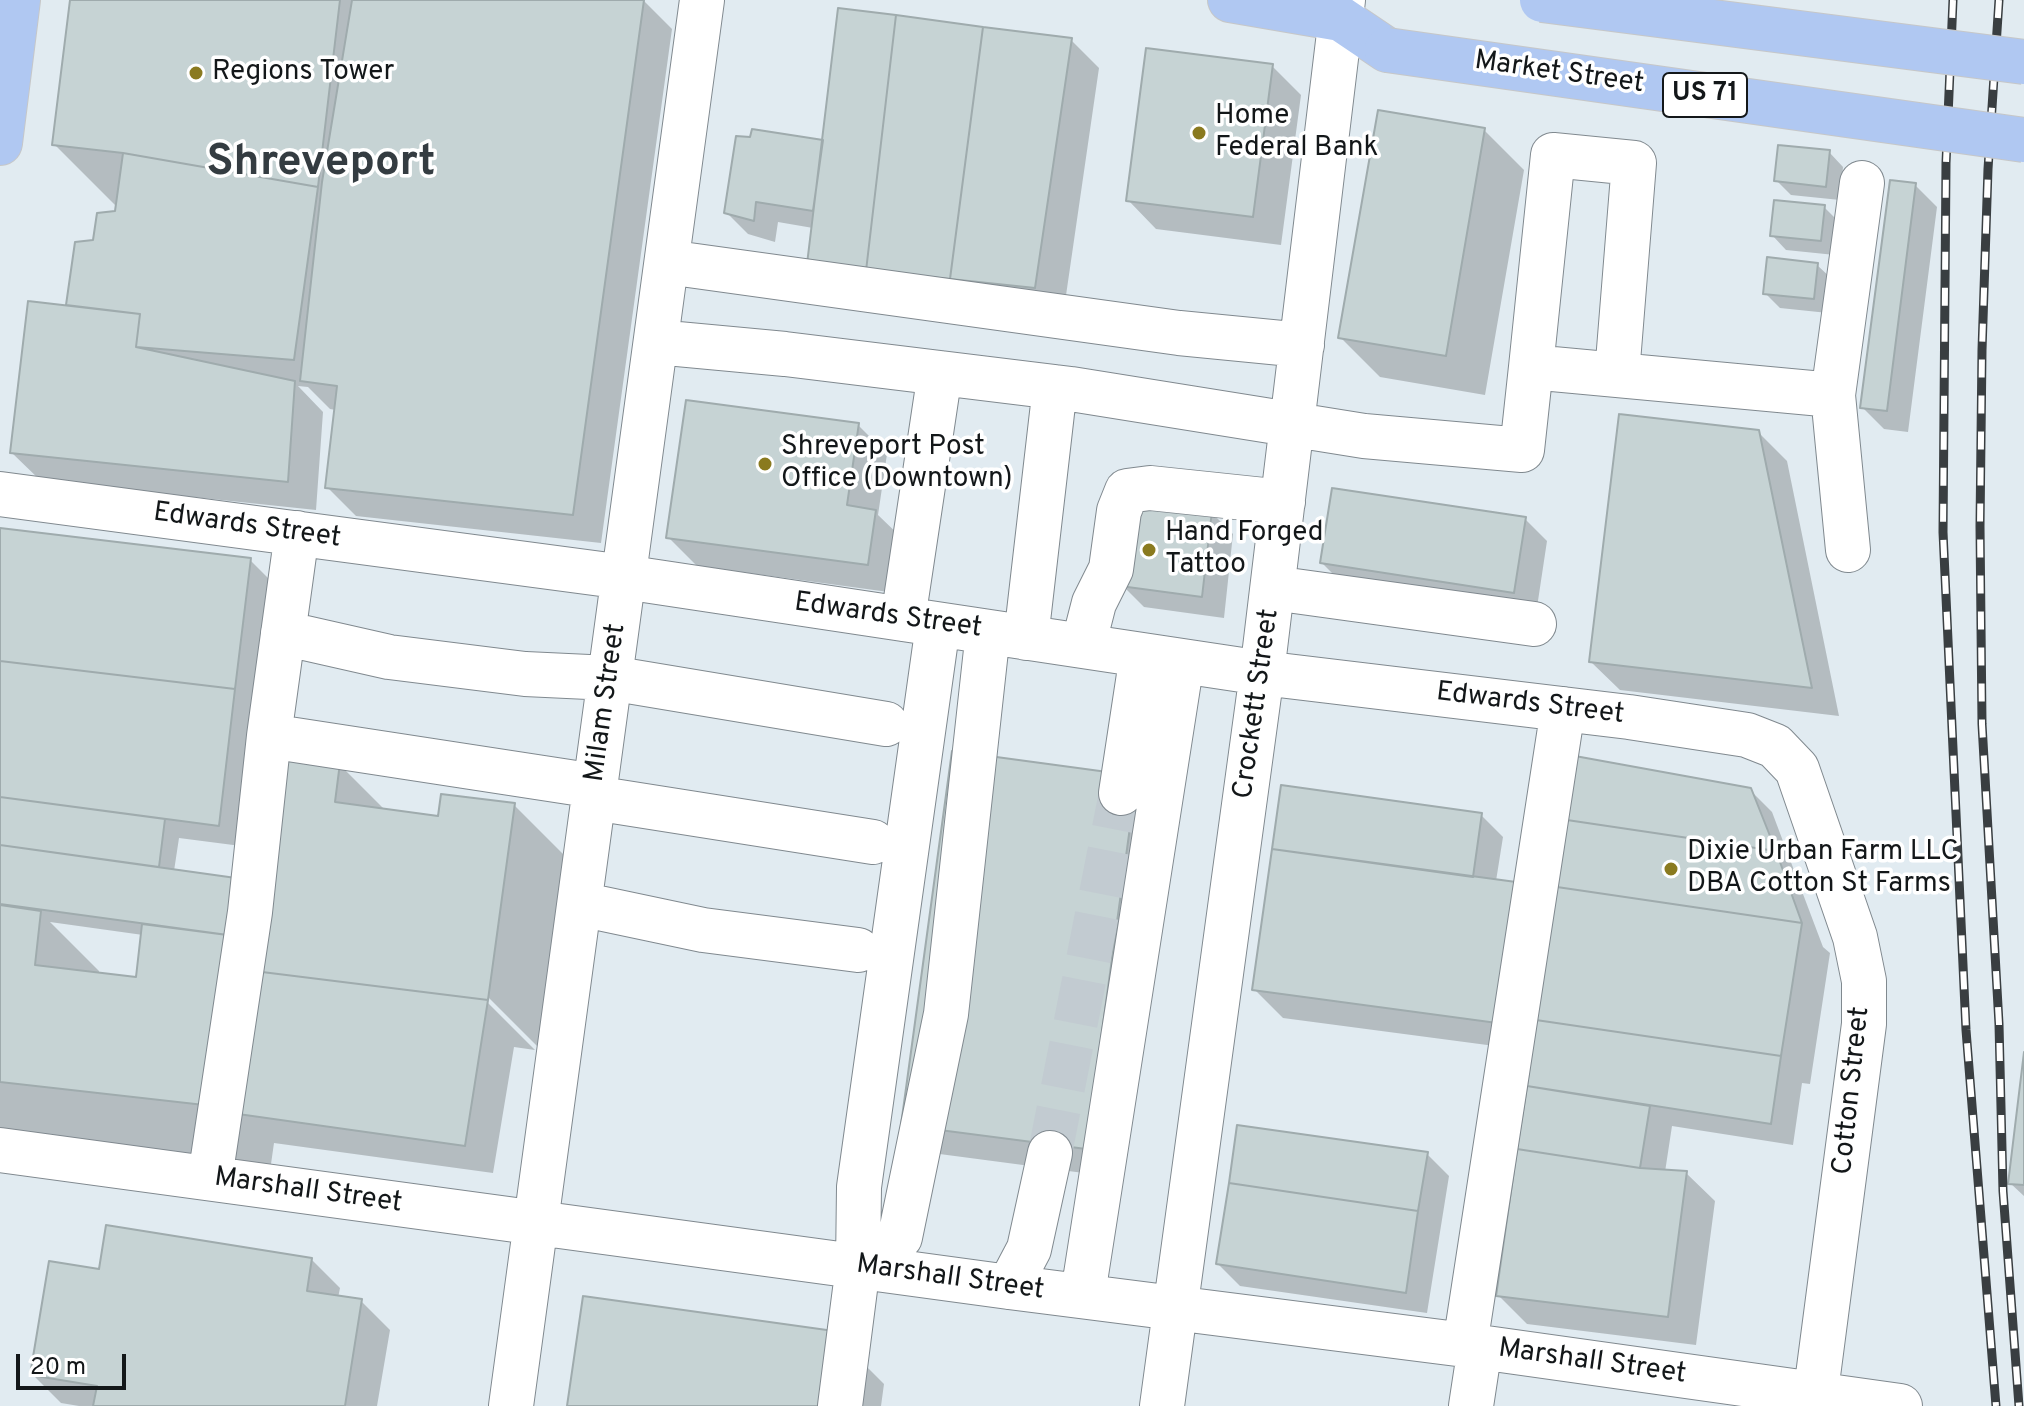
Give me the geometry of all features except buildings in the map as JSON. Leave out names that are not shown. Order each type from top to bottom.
[{"type":"main road","points":[[0,143],[18,0]]},
{"type":"main road","name":"Market Street","points":[[1230,0],[1352,6],[1387,50],[2024,140]]},
{"type":"main road","points":[[1542,0],[2024,62]]},
{"type":"street","name":"Milam Street","points":[[511,1406],[702,0]]},
{"type":"street","name":"Crockett Street","points":[[1162,1406],[1262,673],[1302,345],[1352,6]]},
{"type":"street","points":[[656,342],[1055,387],[1364,436],[1522,450],[1553,155],[1634,163],[1617,374]]},
{"type":"street","points":[[1848,550],[1833,395],[1862,183]]},
{"type":"street","points":[[667,262],[1179,333],[1302,345]]},
{"type":"street","points":[[1531,367],[1833,395]]},
{"type":"street","points":[[840,1406],[858,1266],[859,1187],[920,622],[940,373]]},
{"type":"street","points":[[858,1266],[900,1237],[943,1029],[1007,635],[1055,387]]},
{"type":"street","points":[[1083,646],[1094,603],[1111,569],[1119,511],[1127,491],[1150,488],[1283,502]]},
{"type":"street","name":"Edwards Street","points":[[0,494],[624,577],[1262,673],[1563,709],[1747,735],[1775,746]]},
{"type":"street","points":[[210,1178],[250,912],[269,736],[297,533]]},
{"type":"street","points":[[1273,588],[1534,624]]},
{"type":"street","points":[[283,633],[389,657],[525,674],[610,678],[886,724]]},
{"type":"street","points":[[1121,793],[1162,658]]},
{"type":"street","points":[[1073,1295],[1085,1281],[1162,658]]},
{"type":"street","points":[[1471,1406],[1472,1346],[1563,709]]},
{"type":"street","points":[[269,736],[873,842]]},
{"type":"street","name":"Cotton Street","points":[[1775,746],[1797,769],[1855,937],[1864,981],[1864,1024],[1815,1400]]},
{"type":"street","points":[[580,904],[703,930],[858,950]]},
{"type":"street","name":"Marshall Street","points":[[0,1150],[1009,1287],[1472,1346],[1815,1400],[1900,1406]]},
{"type":"street","points":[[1009,1287],[1029,1249],[1050,1153]]},
{"type":"tunnel","points":[[1050,1153],[1121,793]]},
{"type":"railway","points":[[1953,0],[1946,163],[1943,532],[1966,1030],[1996,1406]]},
{"type":"railway","points":[[1999,0],[1988,169],[1982,350],[1982,724],[1999,1024],[2003,1191],[2019,1406]]},
{"type":"place","name":"Regions Tower","points":[[196,73]]},
{"type":"place","name":"Home Federal Bank","points":[[1199,133]]},
{"type":"place","name":"Shreveport Post Office (Downtown)","points":[[765,464]]},
{"type":"place","name":"Hand Forged Tattoo","points":[[1149,550]]},
{"type":"place","name":"Dixie Urban Farm LLC DBA Cotton St Farms","points":[[1671,869]]},
{"type":"district","name":"Shreveport","points":[[321,165]]}]
